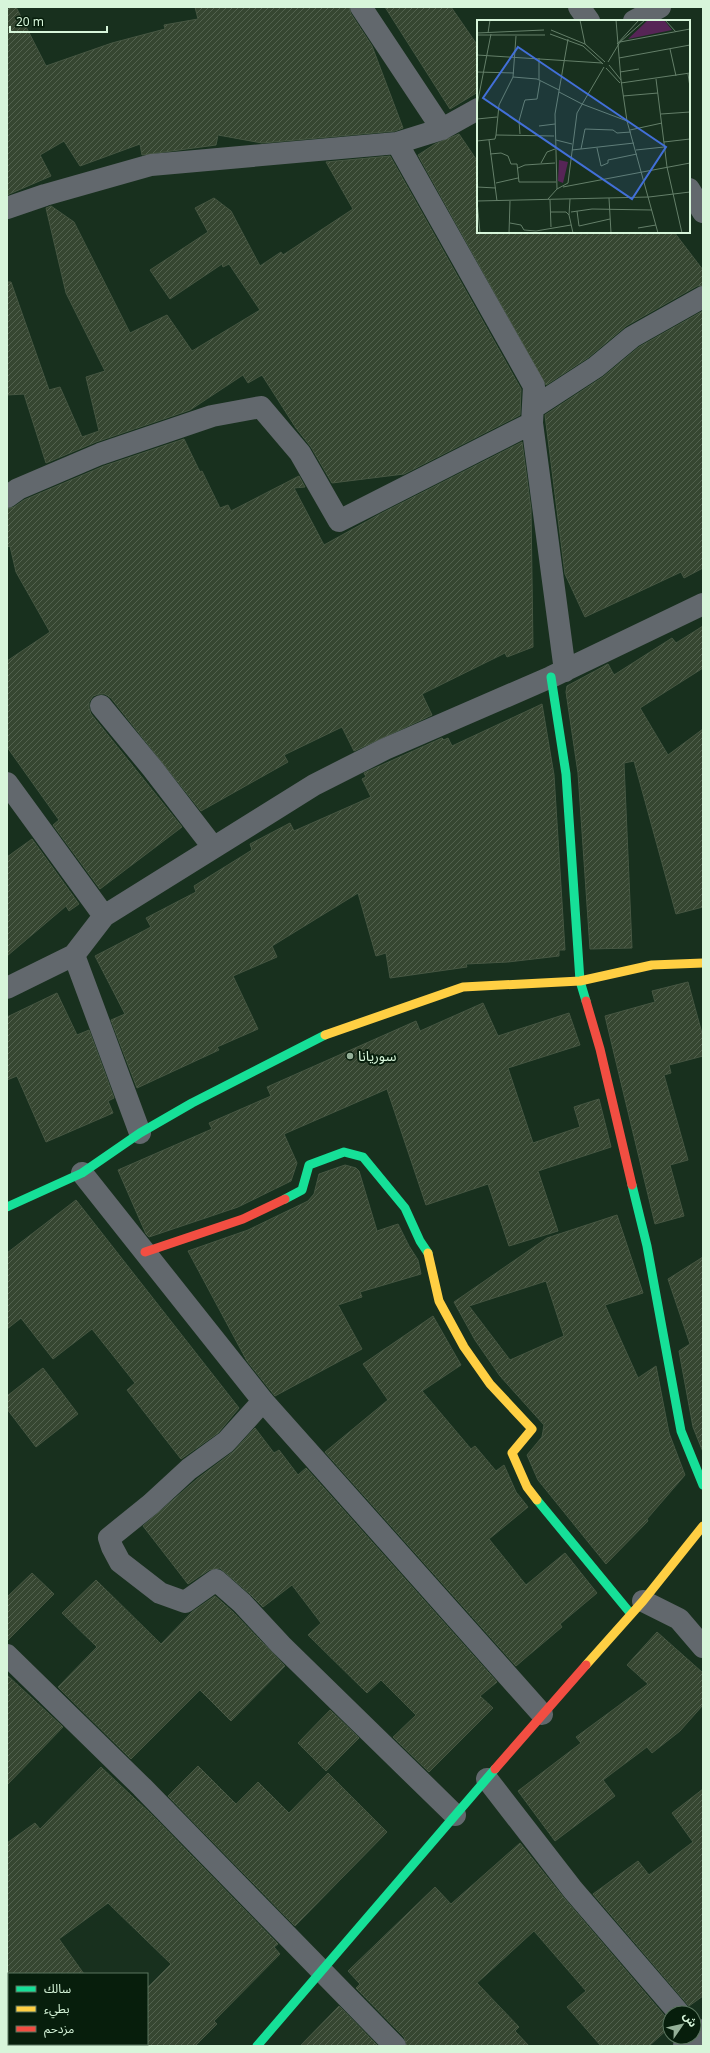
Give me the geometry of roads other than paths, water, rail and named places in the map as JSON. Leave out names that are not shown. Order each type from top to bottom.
[{"type":"street","points":[[361,7],[442,129]]},
{"type":"street","points":[[579,7],[588,20]]},
{"type":"street","points":[[636,20],[660,7]]},
{"type":"street","points":[[7,208],[45,195],[150,165],[397,143],[442,129],[477,110]]},
{"type":"street","points":[[397,143],[534,386],[532,415],[558,674],[580,981],[600,1049],[647,1246],[681,1431],[703,1485]]},
{"type":"street","points":[[690,191],[703,212]]},
{"type":"street","points":[[7,497],[18,489],[100,454],[212,416],[261,407],[300,453],[339,521],[532,415],[596,367],[632,337],[703,297]]},
{"type":"street","points":[[7,988],[74,955],[104,916],[213,846],[314,785],[385,749],[558,674],[703,604]]},
{"type":"street","points":[[101,706],[153,769],[213,846]]},
{"type":"street","points":[[7,783],[104,916]]},
{"type":"street","points":[[74,955],[140,1133]]},
{"type":"street","points":[[7,1207],[82,1173],[140,1133],[192,1103],[332,1031],[463,987],[580,981],[652,965],[703,963]]},
{"type":"street","points":[[145,1252],[243,1219],[276,1204],[302,1190],[309,1165],[344,1152],[363,1157],[405,1208],[420,1241],[430,1256],[439,1301],[464,1347],[490,1384],[532,1429],[512,1453],[527,1487],[637,1607],[679,1619],[703,1647]]},
{"type":"street","points":[[82,1173],[262,1401],[542,1714]]},
{"type":"street","points":[[262,1401],[226,1442],[189,1469],[151,1504],[109,1538],[112,1547],[120,1562],[160,1592],[185,1602],[216,1580],[242,1603],[280,1645],[455,1815]]},
{"type":"street","points":[[257,2046],[323,1971],[542,1714],[637,1607],[703,1526]]},
{"type":"street","points":[[7,1655],[148,1792],[394,2046]]},
{"type":"street","points":[[486,1779],[573,1890],[672,2005]]},
{"type":"place","name":"سوريانا","points":[[350,1056]]}]
